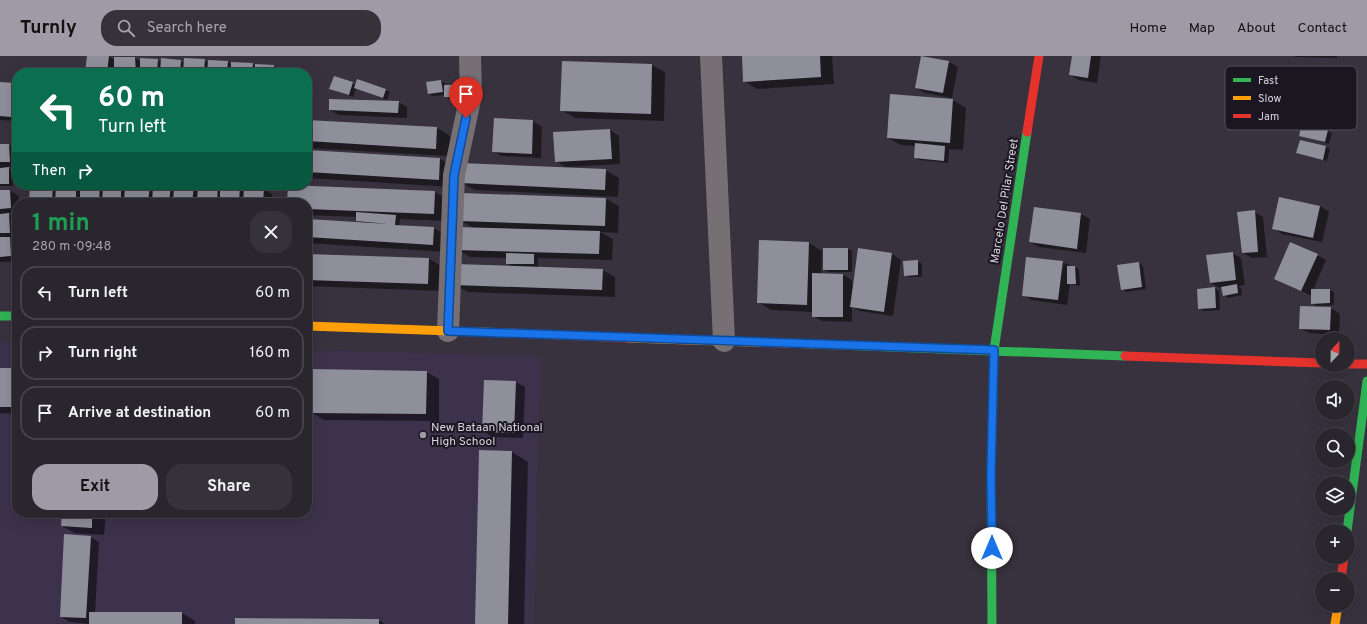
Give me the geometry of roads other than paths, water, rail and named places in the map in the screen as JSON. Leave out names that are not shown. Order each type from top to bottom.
[{"type":"street","points":[[448,331],[454,175],[471,95],[470,56]]},
{"type":"street","points":[[711,56],[724,341]]},
{"type":"street","name":"Marcelo Del Pilar Street","points":[[992,624],[991,473],[994,350],[1039,56]]},
{"type":"street","points":[[0,316],[12,316]]},
{"type":"street","points":[[312,326],[1315,363]]},
{"type":"street","points":[[1355,364],[1367,364]]},
{"type":"street","points":[[1348,524],[1367,381]]},
{"type":"street","points":[[1335,624],[1337,612]]},
{"type":"place","name":"New Bataan National High School","points":[[423,435]]}]
